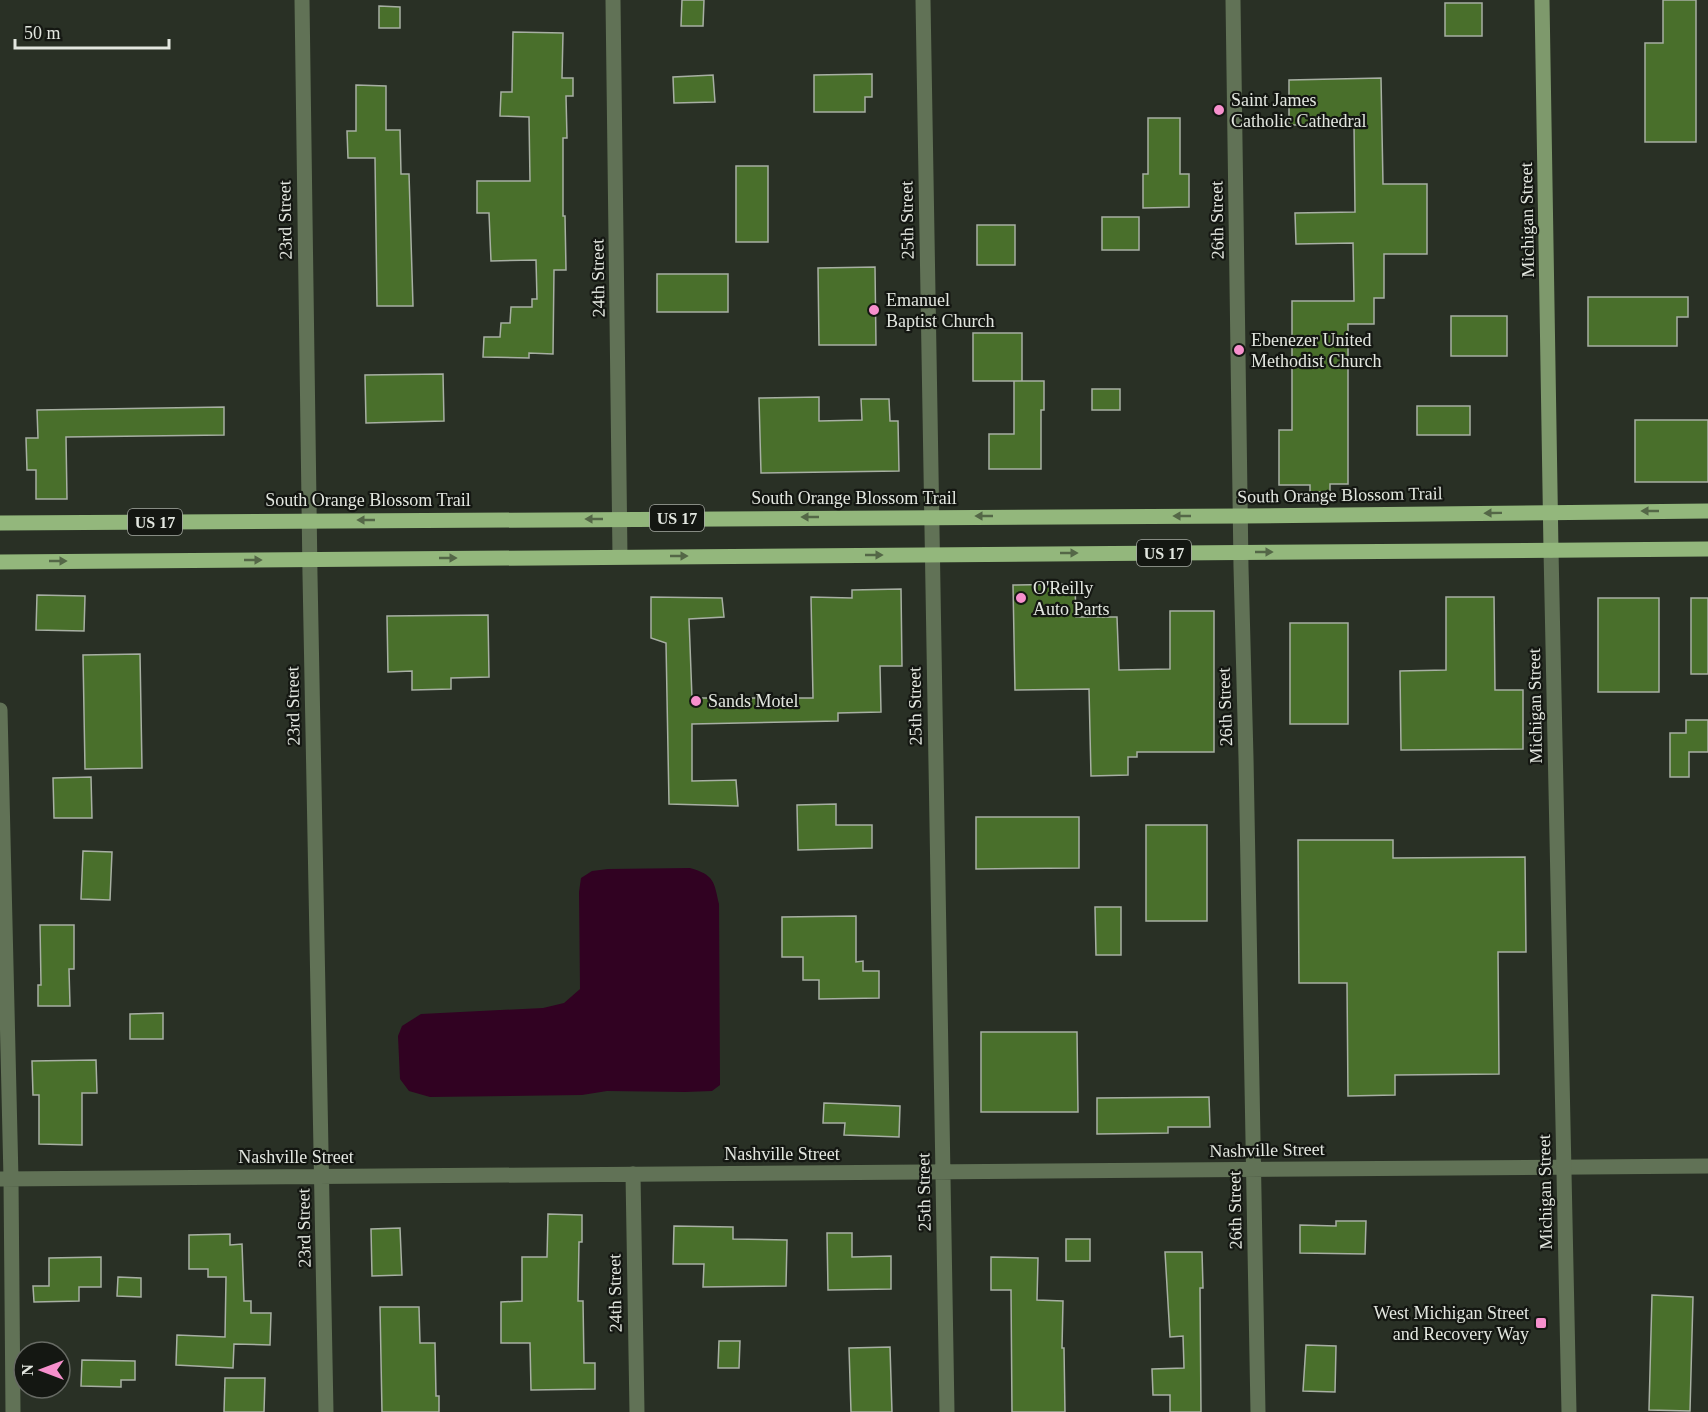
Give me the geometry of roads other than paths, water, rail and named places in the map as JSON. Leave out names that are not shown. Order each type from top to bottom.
[{"type":"main road","name":"Michigan Street","points":[[1542,0],[1551,550]]},
{"type":"main road","name":"South Orange Blossom Trail","points":[[0,523],[1241,516],[1708,510]]},
{"type":"main road","name":"US 17","points":[[0,562],[1708,549]]},
{"type":"street","name":"23rd Street","points":[[302,0],[309,520],[326,1412]]},
{"type":"street","name":"24th Street","points":[[614,0],[620,556]]},
{"type":"street","name":"25th Street","points":[[923,0],[947,1412]]},
{"type":"street","name":"26th Street","points":[[1233,0],[1258,1412]]},
{"type":"street","name":"Michigan Street","points":[[1551,550],[1569,1412]]},
{"type":"street","points":[[0,710],[5,1179],[13,1412]]},
{"type":"street","name":"Nashville Street","points":[[5,1179],[1708,1166]]},
{"type":"street","name":"24th Street","points":[[633,1174],[637,1412]]},
{"type":"place","name":"Saint James Catholic Cathedral","points":[[1219,110]]},
{"type":"place","name":"Emanuel Baptist Church","points":[[874,310]]},
{"type":"place","name":"Ebenezer United Methodist Church","points":[[1239,350]]},
{"type":"place","name":"O'Reilly Auto Parts","points":[[1021,598]]},
{"type":"place","name":"Sands Motel","points":[[696,701]]},
{"type":"place","name":"West Michigan Street and Recovery Way","points":[[1541,1323]]}]
